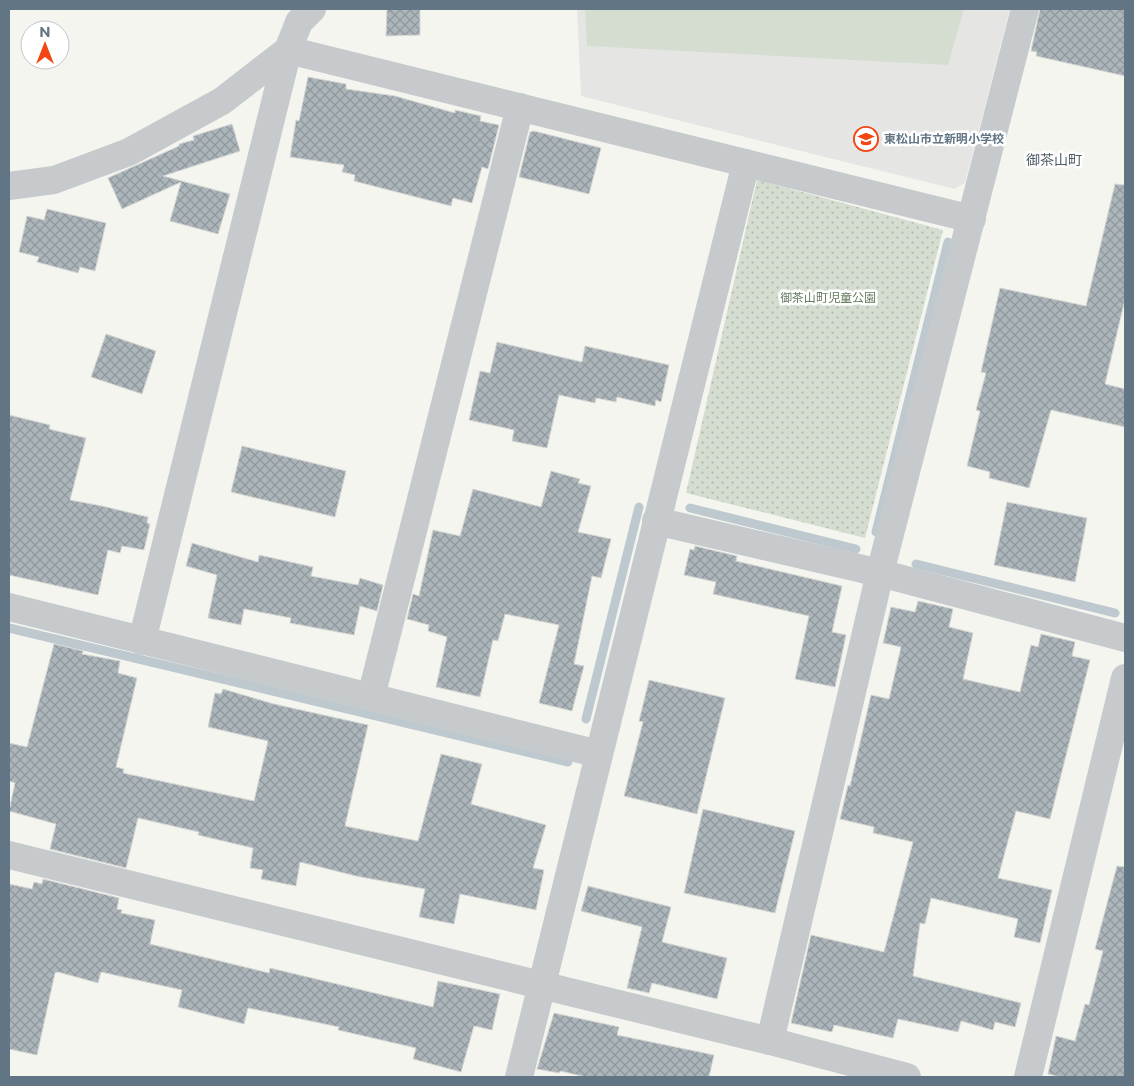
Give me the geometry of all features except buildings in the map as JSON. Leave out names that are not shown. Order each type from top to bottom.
[{"type":"street","points":[[142,641],[288,50],[299,22],[312,9]]},
{"type":"street","points":[[770,1040],[880,573],[972,219],[1024,9]]},
{"type":"street","points":[[288,50],[972,219]]},
{"type":"street","points":[[9,186],[54,180],[129,152],[222,101],[288,50]]},
{"type":"street","points":[[371,698],[520,107]]},
{"type":"street","points":[[519,1077],[746,163]]},
{"type":"street","points":[[656,521],[880,573],[1125,638]]},
{"type":"street","points":[[9,607],[599,754]]},
{"type":"street","points":[[1028,1077],[1125,678]]},
{"type":"street","points":[[9,855],[770,1040],[908,1077]]},
{"type":"shaded area","name":"東松山市立新明小学校","points":[[577,9],[1010,9],[965,183],[954,189],[581,96]]},
{"type":"green space","points":[[585,9],[964,9],[948,65],[587,46]]},
{"type":"green space","name":"御茶山町児童公園","points":[[757,180],[943,230],[865,538],[686,493]]},
{"type":"waterway","points":[[876,532],[948,242]]},
{"type":"waterway","points":[[586,719],[639,507]]},
{"type":"waterway","points":[[690,508],[856,549]]},
{"type":"waterway","points":[[916,564],[1115,613]]},
{"type":"waterway","points":[[9,628],[568,762]]},
{"type":"place","name":"東松山市立新明小学校","points":[[866,139]]},
{"type":"district","name":"御茶山町","points":[[1054,160]]}]
